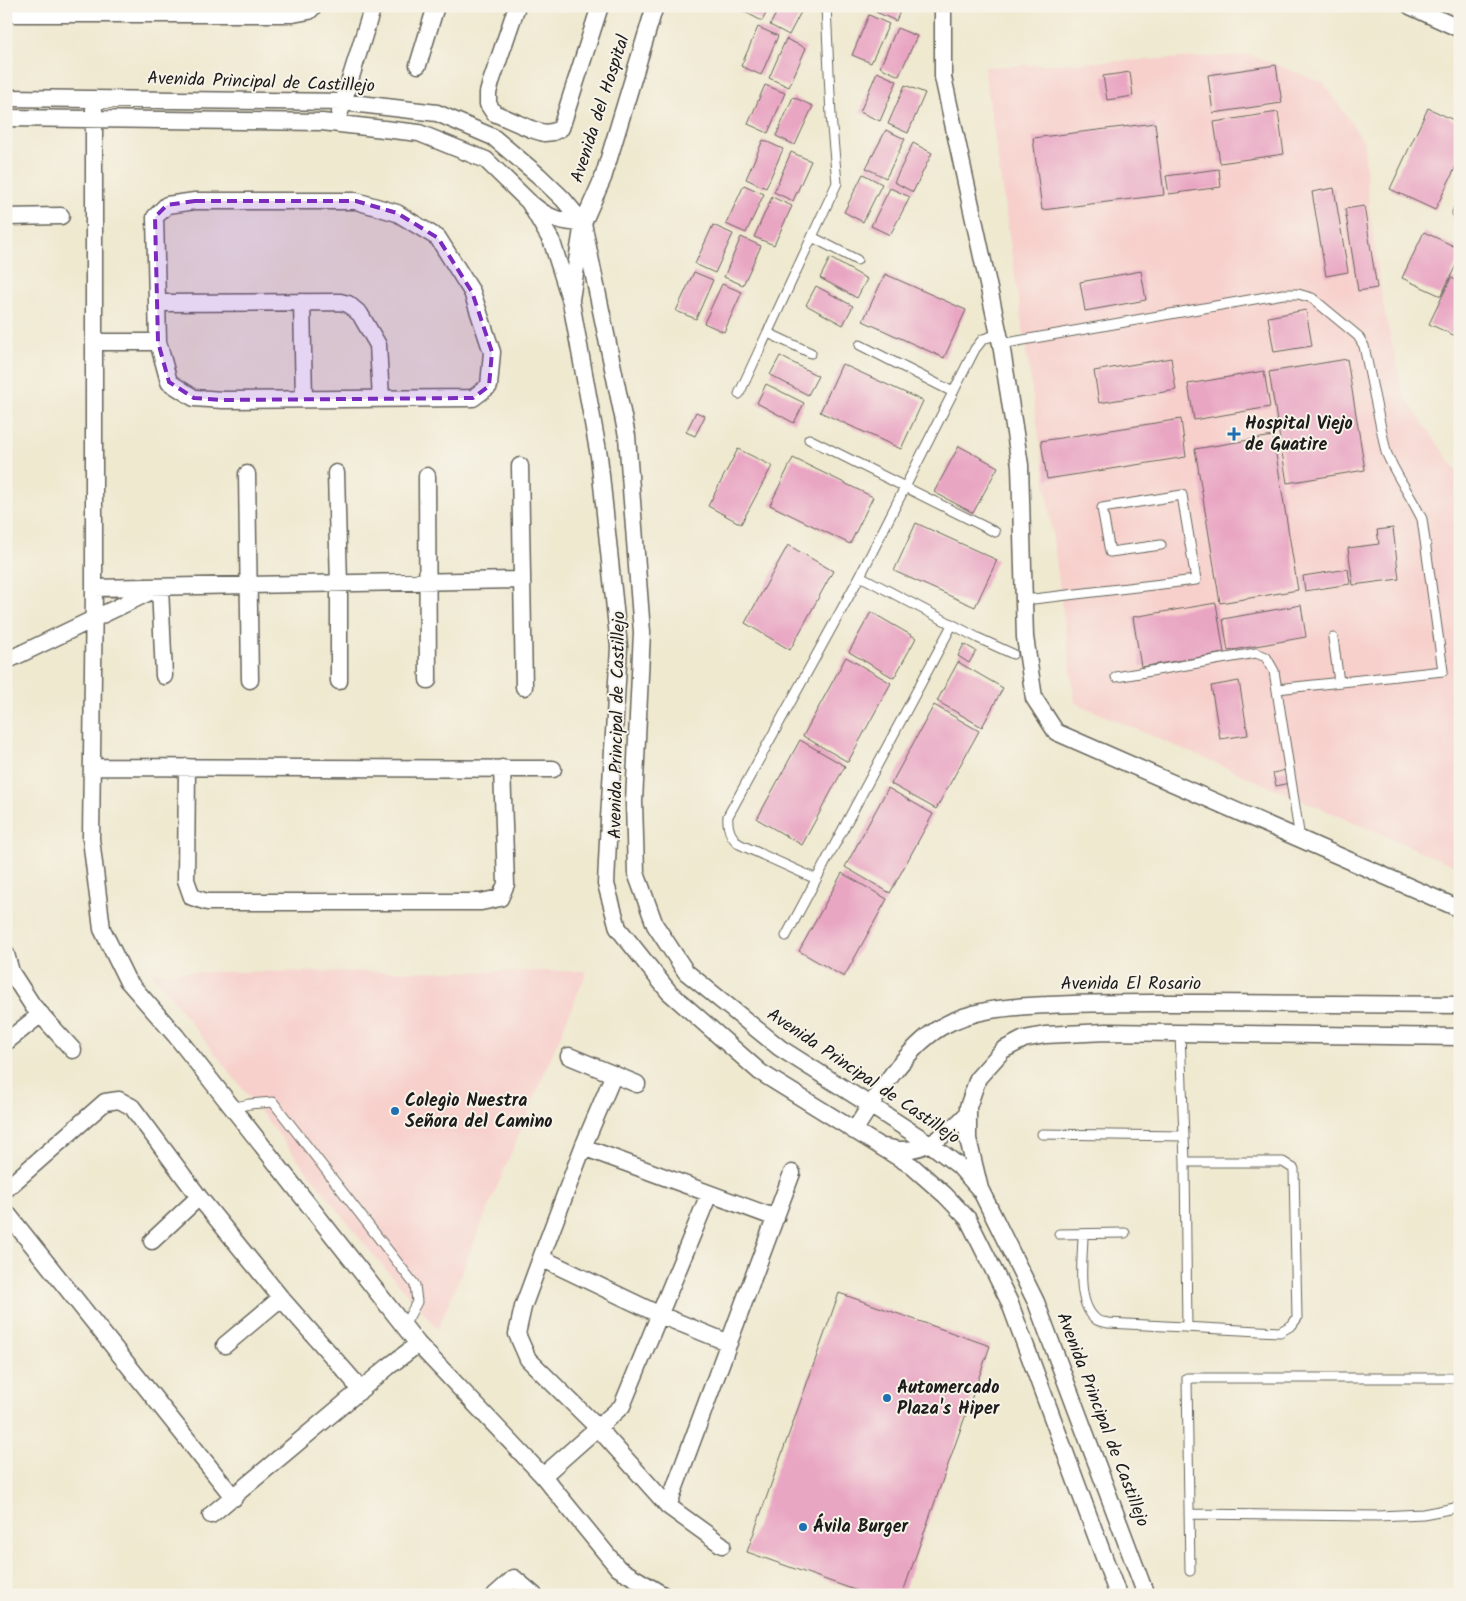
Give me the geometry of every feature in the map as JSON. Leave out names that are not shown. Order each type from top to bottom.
[{"type":"street","points":[[6,14],[89,10],[210,10],[293,14],[309,11],[314,6]]},
{"type":"street","points":[[337,123],[373,6]]},
{"type":"street","points":[[418,64],[436,6]]},
{"type":"street","points":[[517,6],[491,82],[488,104],[494,113],[531,130],[544,133],[553,132],[561,128],[600,6]]},
{"type":"street","name":"Avenida del Hospital","points":[[570,302],[582,223],[602,178],[655,6]]},
{"type":"street","points":[[943,6],[943,77],[1000,339],[1020,465],[1025,637],[1034,698],[1056,732],[1460,909]]},
{"type":"street","points":[[1410,6],[1460,29]]},
{"type":"street","name":"Avenida Principal de Castillejo","points":[[6,98],[343,102],[437,113],[493,137],[564,199],[582,223],[626,436],[642,632],[634,802],[636,873],[655,925],[686,972],[780,1048],[928,1143],[959,1166],[980,1191],[1036,1302],[1146,1595]]},
{"type":"street","points":[[95,99],[94,619],[91,839],[102,929],[127,980],[176,1036],[418,1344],[543,1476],[618,1568],[663,1595]]},
{"type":"street","name":"Avenida Principal de Castillejo","points":[[6,118],[337,123],[419,133],[486,160],[529,202],[552,242],[570,302],[599,456],[619,647],[608,819],[606,884],[618,928],[669,992],[760,1072],[912,1166],[945,1194],[968,1219],[1009,1301],[1118,1595]]},
{"type":"street","points":[[356,200],[397,213],[438,238],[472,292],[492,352],[489,386],[473,398],[223,400],[194,398],[169,382],[158,342],[158,303],[155,216],[167,205],[195,201],[356,200]]},
{"type":"street","points":[[529,202],[548,217],[564,222],[582,223]]},
{"type":"street","points":[[6,217],[61,216]]},
{"type":"street","points":[[302,302],[304,399]]},
{"type":"street","points":[[158,303],[340,302],[348,304],[360,314],[378,345],[381,399]]},
{"type":"street","points":[[94,342],[158,342]]},
{"type":"street","points":[[520,466],[524,687]]},
{"type":"street","points":[[336,473],[339,681]]},
{"type":"street","points":[[247,474],[250,680]]},
{"type":"street","points":[[427,476],[428,680]]},
{"type":"street","points":[[94,588],[521,580]]},
{"type":"street","points":[[6,661],[160,587]]},
{"type":"street","points":[[160,587],[164,676]]},
{"type":"street","points":[[92,767],[553,769]]},
{"type":"street","points":[[187,767],[186,880],[192,897],[207,902],[481,902],[500,898],[506,884],[502,768]]},
{"type":"street","points":[[6,954],[10,972],[33,1006],[73,1050]]},
{"type":"street","name":"Avenida El Rosario","points":[[854,1131],[870,1105],[900,1065],[924,1040],[942,1027],[980,1012],[1005,1008],[1089,1002],[1460,1005]]},
{"type":"street","points":[[6,1042],[41,1014]]},
{"type":"street","points":[[980,1191],[968,1139],[968,1108],[978,1078],[1003,1050],[1024,1039],[1054,1034],[1106,1032],[1460,1037]]},
{"type":"street","points":[[570,1056],[637,1084]]},
{"type":"street","points":[[614,1074],[582,1147],[523,1307],[517,1334],[528,1359],[598,1428],[668,1506],[722,1545]]},
{"type":"street","points":[[6,1189],[105,1102],[119,1100],[132,1107],[199,1197],[281,1298],[353,1380],[359,1392]]},
{"type":"street","points":[[879,1146],[900,1150],[916,1148],[943,1135],[959,1123],[968,1113]]},
{"type":"street","points":[[582,1147],[776,1218]]},
{"type":"street","points":[[668,1506],[792,1173]]},
{"type":"street","points":[[543,1476],[622,1406],[708,1194]]},
{"type":"street","points":[[152,1241],[199,1197]]},
{"type":"street","points":[[6,1212],[234,1498]]},
{"type":"street","points":[[541,1258],[660,1315],[729,1343]]},
{"type":"street","points":[[225,1345],[281,1298]]},
{"type":"street","points":[[211,1515],[234,1498],[388,1366],[418,1344]]},
{"type":"street","points":[[495,1595],[514,1578],[534,1595]]},
{"type":"lane","points":[[739,394],[837,183],[831,116],[826,6]]},
{"type":"lane","points":[[1460,205],[1457,213],[1460,218]]},
{"type":"lane","points":[[812,237],[857,260]]},
{"type":"lane","points":[[816,879],[739,844],[728,831],[728,816],[860,576],[975,349],[983,339],[1000,339],[1283,294],[1298,294],[1312,298],[1358,336],[1364,346],[1386,452],[1422,519],[1443,671],[1277,689]]},
{"type":"lane","points":[[768,332],[811,353]]},
{"type":"lane","points":[[860,345],[954,392]]},
{"type":"lane","points":[[809,438],[995,532]]},
{"type":"lane","points":[[1025,600],[1196,580],[1182,495],[1102,508],[1110,552],[1161,545]]},
{"type":"lane","points":[[860,576],[952,625],[1013,654]]},
{"type":"lane","points":[[786,936],[952,625]]},
{"type":"lane","points":[[1332,638],[1339,682]]},
{"type":"lane","points":[[1116,677],[1256,653],[1266,657],[1274,671],[1300,839]]},
{"type":"lane","points":[[1180,1034],[1186,1162],[1187,1327]]},
{"type":"lane","points":[[232,1108],[273,1102],[415,1285],[417,1302],[404,1326]]},
{"type":"lane","points":[[1042,1134],[1184,1136]]},
{"type":"lane","points":[[1083,1234],[1082,1296],[1089,1311],[1098,1320],[1108,1323],[1280,1332],[1292,1325],[1297,1318],[1294,1169],[1283,1162],[1186,1162]]},
{"type":"lane","points":[[1059,1234],[1125,1234]]},
{"type":"lane","points":[[1190,1571],[1187,1378],[1460,1378]]},
{"type":"lane","points":[[1189,1514],[1378,1516],[1423,1514],[1455,1508]]},
{"type":"highlighted area","points":[[195,201],[356,201],[397,213],[438,238],[472,292],[492,352],[489,386],[473,398],[223,400],[194,398],[169,382],[158,342],[155,217],[167,205]]},
{"type":"shaded area","name":"Hospital Viejo de Guatire","points":[[1251,55],[1324,83],[1364,142],[1369,208],[1384,309],[1404,396],[1460,476],[1460,727],[1457,729],[1460,732],[1460,868],[1075,703],[1044,471],[984,67]]},
{"type":"shaded area","name":"Colegio Nuestra Señora del Camino","points":[[587,971],[438,1329],[369,1250],[151,972]]},
{"type":"building","points":[[746,6],[770,6],[762,21],[743,11]]},
{"type":"building","points":[[780,6],[804,6],[789,35],[770,25]]},
{"type":"building","points":[[878,6],[902,6],[896,21],[876,12]]},
{"type":"building","points":[[869,15],[889,24],[871,63],[852,55]]},
{"type":"building","points":[[758,27],[778,36],[761,75],[741,66]]},
{"type":"building","points":[[897,28],[917,36],[899,76],[880,67]]},
{"type":"building","points":[[786,39],[806,48],[789,87],[769,78]]},
{"type":"building","points":[[1276,65],[1282,103],[1213,113],[1208,75]]},
{"type":"building","points":[[877,72],[897,81],[880,121],[860,112]]},
{"type":"building","points":[[1130,72],[1133,96],[1107,100],[1103,76]]},
{"type":"building","points":[[765,85],[785,93],[768,133],[748,124]]},
{"type":"building","points":[[905,85],[925,93],[908,133],[888,124]]},
{"type":"building","points":[[793,97],[813,106],[795,145],[776,136]]},
{"type":"building","points":[[1428,108],[1460,123],[1460,158],[1435,210],[1390,189]]},
{"type":"building","points":[[1278,112],[1284,154],[1220,163],[1214,122]]},
{"type":"building","points":[[1155,123],[1164,195],[1042,210],[1033,138]]},
{"type":"building","points":[[886,130],[905,139],[886,178],[866,168]]},
{"type":"building","points":[[763,140],[783,149],[766,188],[746,179]]},
{"type":"building","points":[[913,143],[932,153],[913,192],[894,182]]},
{"type":"building","points":[[791,152],[811,161],[793,201],[774,192]]},
{"type":"building","points":[[1219,169],[1221,187],[1169,194],[1166,176]]},
{"type":"building","points":[[863,174],[882,184],[863,222],[844,212]]},
{"type":"building","points":[[744,185],[764,194],[746,233],[726,224]]},
{"type":"building","points":[[890,188],[910,197],[890,235],[871,226]]},
{"type":"building","points":[[1334,188],[1348,272],[1326,276],[1312,192]]},
{"type":"building","points":[[772,197],[792,206],[774,245],[754,237]]},
{"type":"building","points":[[1364,206],[1377,288],[1358,291],[1345,209]]},
{"type":"building","points":[[713,225],[733,234],[715,273],[695,264]]},
{"type":"building","points":[[1424,232],[1460,249],[1460,257],[1441,296],[1402,278]]},
{"type":"building","points":[[741,237],[761,246],[743,285],[724,277]]},
{"type":"building","points":[[830,258],[867,279],[857,298],[820,278]]},
{"type":"building","points":[[1141,271],[1146,300],[1085,311],[1080,282]]},
{"type":"building","points":[[694,272],[713,280],[696,319],[676,311]]},
{"type":"building","points":[[885,274],[966,310],[944,358],[863,321]]},
{"type":"building","points":[[1451,278],[1460,282],[1460,338],[1429,324]]},
{"type":"building","points":[[722,284],[742,292],[724,332],[704,323]]},
{"type":"building","points":[[816,286],[853,306],[843,325],[806,305]]},
{"type":"building","points":[[1306,310],[1312,346],[1274,352],[1268,317]]},
{"type":"building","points":[[780,356],[818,376],[808,395],[770,375]]},
{"type":"building","points":[[1171,358],[1176,390],[1099,403],[1094,371]]},
{"type":"building","points":[[1347,359],[1365,470],[1287,483],[1269,372]]},
{"type":"building","points":[[842,364],[923,401],[901,449],[820,412]]},
{"type":"building","points":[[1264,371],[1270,407],[1194,420],[1188,384]]},
{"type":"building","points":[[766,384],[804,403],[794,423],[757,403]]},
{"type":"building","points":[[696,412],[705,416],[695,436],[686,432]]},
{"type":"building","points":[[1181,419],[1186,457],[1047,479],[1041,441]]},
{"type":"building","points":[[1273,436],[1298,590],[1220,603],[1195,449]]},
{"type":"building","points":[[959,446],[998,467],[973,513],[934,492]]},
{"type":"building","points":[[738,449],[772,466],[741,524],[708,506]]},
{"type":"building","points":[[793,458],[873,497],[850,544],[770,505]]},
{"type":"building","points":[[916,523],[997,560],[975,607],[894,571]]},
{"type":"building","points":[[1393,528],[1399,579],[1353,585],[1348,548],[1379,544],[1377,530]]},
{"type":"building","points":[[788,545],[833,571],[790,650],[745,623]]},
{"type":"building","points":[[1348,569],[1350,584],[1305,591],[1303,576]]},
{"type":"building","points":[[1216,603],[1224,653],[1141,667],[1133,617]]},
{"type":"building","points":[[1301,605],[1306,637],[1228,651],[1223,619]]},
{"type":"building","points":[[871,612],[916,638],[894,678],[849,652]]},
{"type":"building","points":[[964,644],[976,651],[969,663],[958,656]]},
{"type":"building","points":[[846,657],[891,683],[848,762],[803,736]]},
{"type":"building","points":[[958,662],[1003,688],[982,727],[937,701]]},
{"type":"building","points":[[1239,681],[1248,735],[1220,739],[1211,686]]},
{"type":"building","points":[[934,705],[979,731],[936,809],[891,784]]},
{"type":"building","points":[[800,740],[845,766],[802,845],[757,819]]},
{"type":"building","points":[[1286,770],[1289,783],[1276,786],[1273,773]]},
{"type":"building","points":[[888,788],[933,814],[890,893],[845,867]]},
{"type":"building","points":[[842,873],[887,899],[844,977],[799,951]]},
{"type":"building","name":"Automercado Plaza's Hiper","points":[[839,1293],[990,1346],[902,1595],[869,1595],[747,1552]]},
{"type":"place","name":"Hospital Viejo de Guatire","points":[[1234,434]]},
{"type":"place","name":"Colegio Nuestra Señora del Camino","points":[[395,1111]]},
{"type":"place","name":"Automercado Plaza's Hiper","points":[[887,1398]]},
{"type":"place","name":"Ávila Burger","points":[[803,1527]]}]
